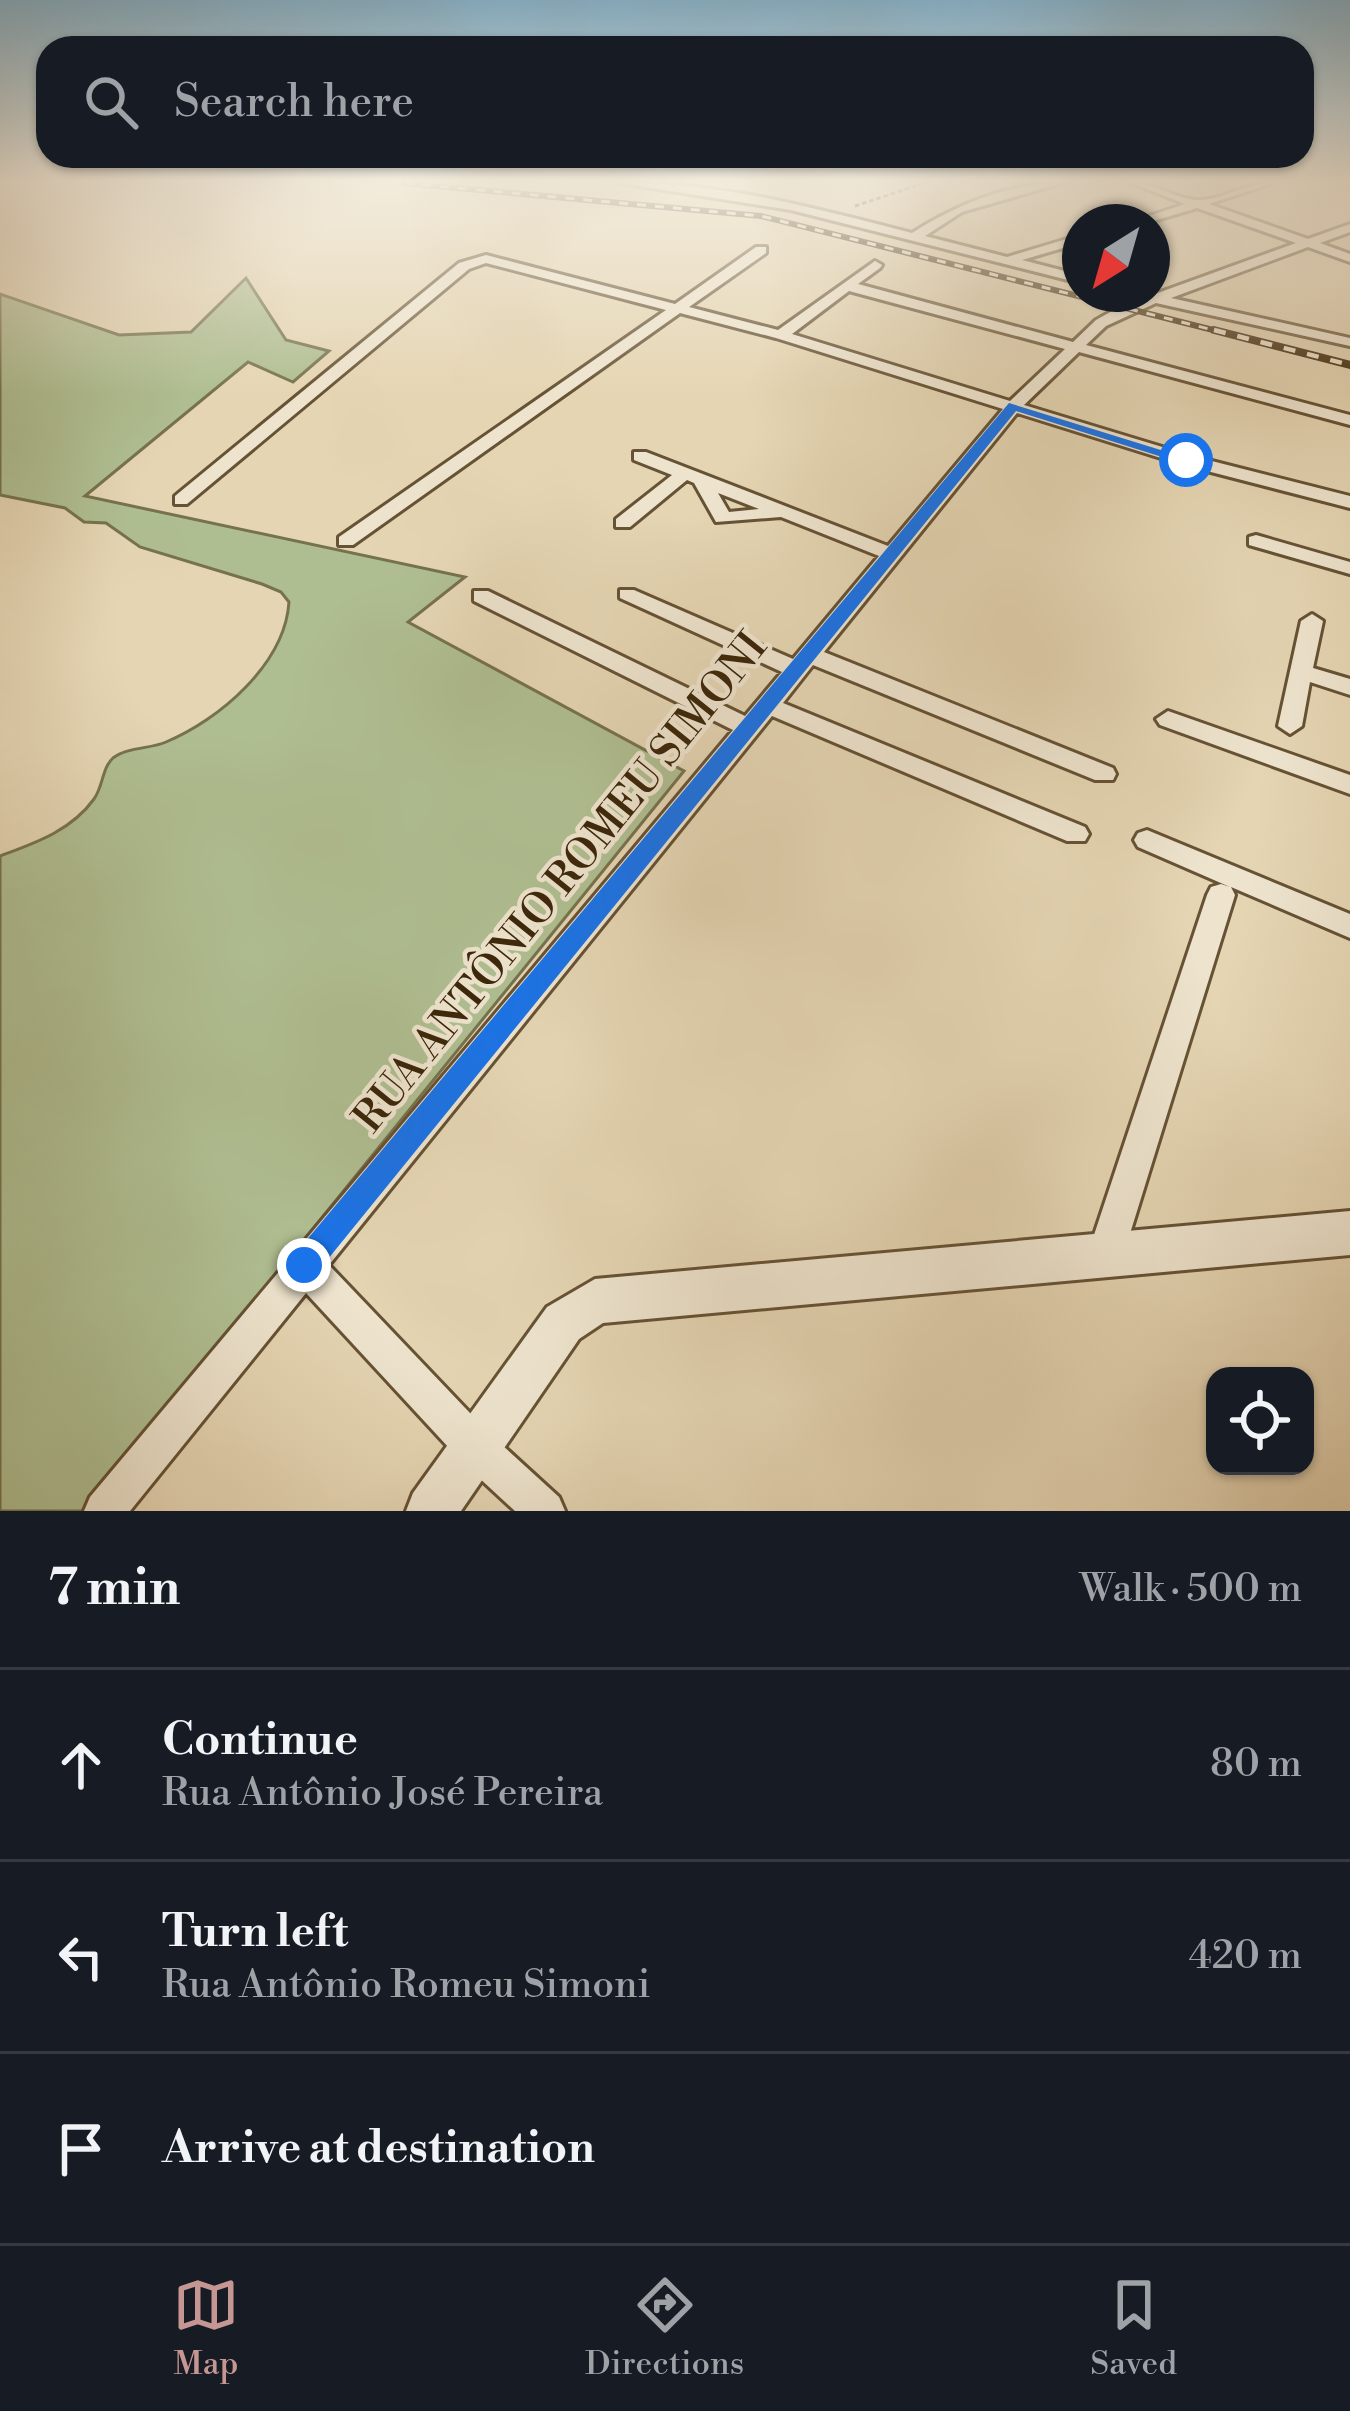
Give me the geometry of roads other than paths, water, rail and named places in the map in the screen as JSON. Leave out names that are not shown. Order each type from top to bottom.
[{"type":"street","points":[[346,541],[756,254]]},
{"type":"street","points":[[977,254],[1062,275]]},
{"type":"street","points":[[1007,261],[1032,254]]},
{"type":"street","name":"RUA ANTÔNIO ROMEU SIMONI","points":[[1170,288],[1275,254]]},
{"type":"street","points":[[181,500],[475,261],[494,259],[781,335],[1186,460],[1350,502]]},
{"type":"street","points":[[781,335],[875,265]]},
{"type":"street","points":[[848,286],[1350,420]]},
{"type":"street","points":[[1170,302],[1350,342]]},
{"type":"street","name":"RUA ANTÔNIO ROMEU SIMONI","points":[[104,1511],[1014,406],[1074,347],[1119,312]]},
{"type":"street","points":[[1320,335],[1350,323]]},
{"type":"street","points":[[640,456],[693,477],[723,518],[783,512],[892,554]]},
{"type":"street","points":[[623,523],[693,477]]},
{"type":"street","points":[[1256,541],[1350,568]]},
{"type":"street","points":[[627,594],[1104,774]]},
{"type":"street","points":[[481,596],[748,727]]},
{"type":"street","points":[[1290,726],[1312,621]]},
{"type":"street","points":[[1302,672],[1350,687]]},
{"type":"street","points":[[767,705],[1076,834]]},
{"type":"street","points":[[1168,718],[1350,785]]},
{"type":"street","points":[[1148,840],[1350,926]]},
{"type":"street","points":[[1106,1253],[1220,895]]},
{"type":"street","points":[[431,1511],[563,1323],[595,1302],[1350,1233]]},
{"type":"street","points":[[304,1265],[476,1448],[545,1511]]},
{"type":"railway","points":[[910,254],[1225,333]]},
{"type":"railway","points":[[1214,330],[1350,365]]}]
